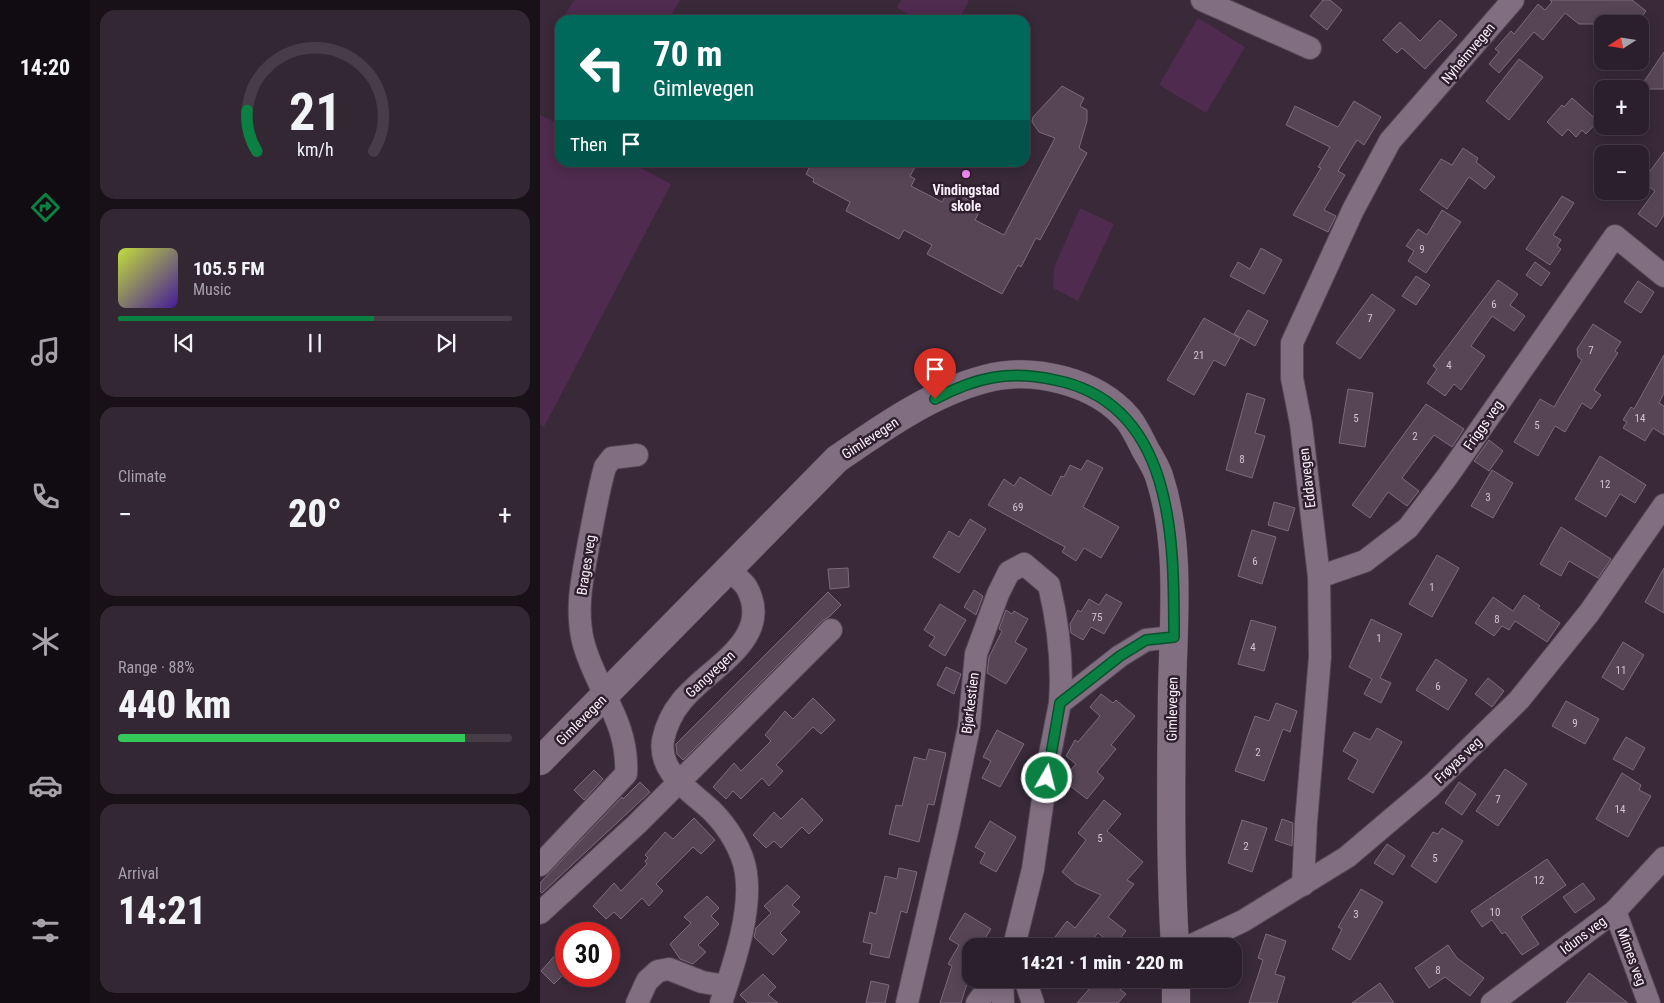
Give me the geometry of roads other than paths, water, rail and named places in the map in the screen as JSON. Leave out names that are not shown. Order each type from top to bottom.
[{"type":"street","points":[[1202,0],[1310,48]]},
{"type":"street","name":"Nyheimvegen","points":[[1422,105],[1513,0]]},
{"type":"street","name":"Eddavegen","points":[[1303,885],[1306,822],[1320,658],[1319,577],[1301,424],[1292,378],[1292,343],[1353,210],[1390,141],[1422,105]]},
{"type":"street","name":"Friggs veg","points":[[1319,577],[1366,561],[1408,528],[1447,477],[1616,236],[1664,276]]},
{"type":"street","name":"Gimlevegen","points":[[540,761],[837,459],[876,431],[951,390],[985,378],[1008,374],[1030,375],[1088,389],[1108,400],[1128,419],[1159,474],[1168,510],[1173,557],[1174,637],[1171,782],[1174,938]]},
{"type":"street","name":"Brages veg","points":[[605,696],[583,641],[579,615],[580,591],[605,467],[612,458],[637,455]]},
{"type":"street","name":"Frøyas veg","points":[[1207,938],[1244,921],[1347,857],[1425,791],[1519,700],[1589,613],[1664,505]]},
{"type":"street","name":"Bjørkestien","points":[[907,1003],[943,850],[969,727],[976,654],[998,594],[1009,572],[1024,564],[1049,584],[1062,679],[1060,703],[1048,764],[1034,869],[1016,938]]},
{"type":"street","name":"Gangvegen","points":[[724,995],[736,960],[745,909],[746,873],[732,834],[669,771],[664,756],[663,741],[670,718],[681,701],[737,650],[752,627],[752,603],[747,587],[728,569]]},
{"type":"street","points":[[540,913],[637,824],[831,630]]},
{"type":"street","points":[[1060,703],[1120,656],[1146,640],[1174,637]]},
{"type":"street","points":[[540,865],[626,774],[627,753],[620,725],[605,696]]},
{"type":"street","name":"Iduns veg","points":[[1492,1003],[1615,910],[1664,858]]},
{"type":"street","name":"Mimes veg","points":[[1615,910],[1649,1003]]},
{"type":"street","points":[[637,1003],[648,981],[658,972],[669,969],[702,982],[724,995]]},
{"type":"street","points":[[978,1003],[989,988]]},
{"type":"street","points":[[1002,988],[1003,1003]]},
{"type":"street","points":[[1028,988],[1033,1003]]},
{"type":"street","points":[[1176,988],[1176,1003]]},
{"type":"place","name":"Vindingstad skole","points":[[966,174]]}]
